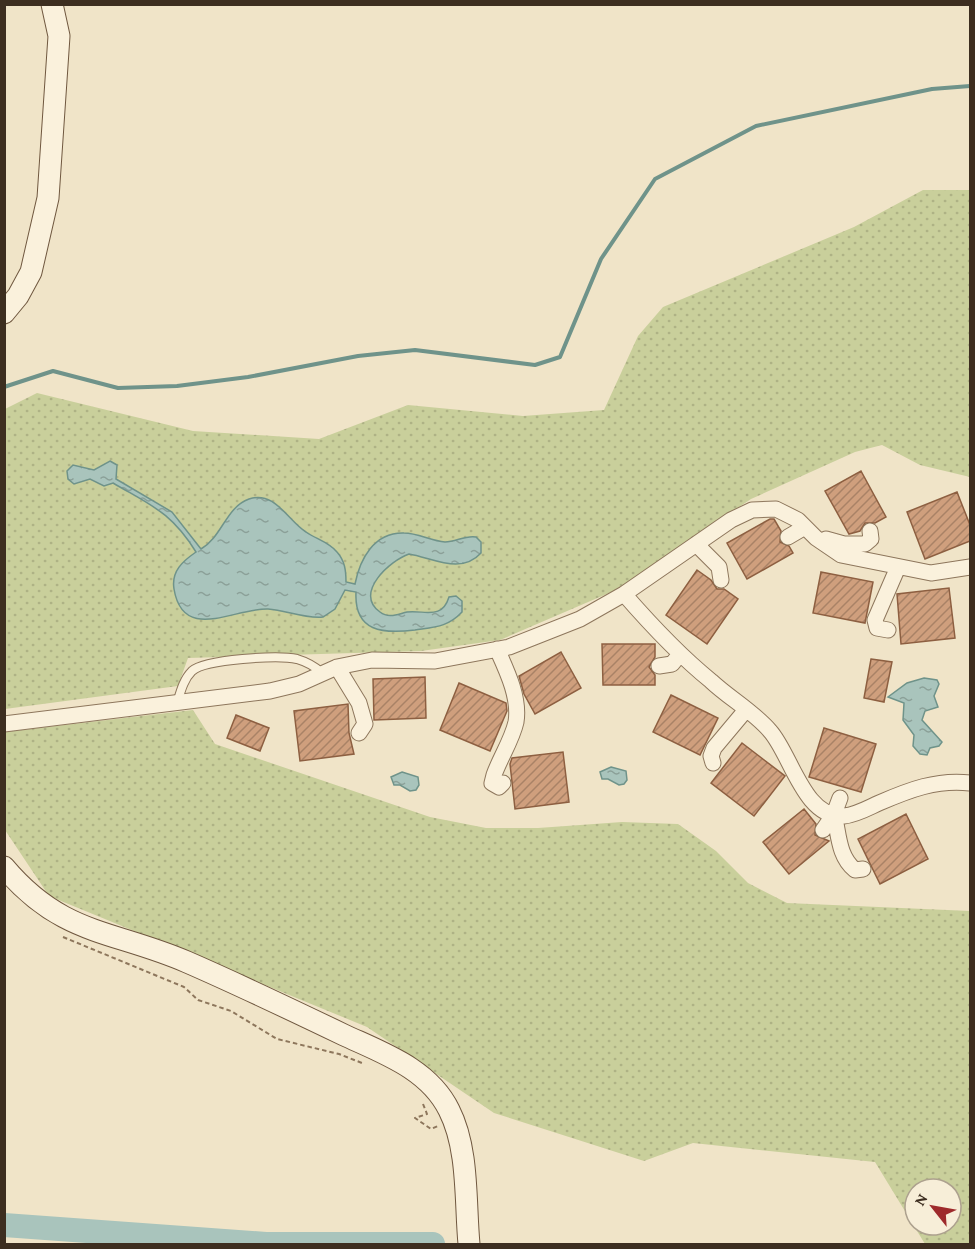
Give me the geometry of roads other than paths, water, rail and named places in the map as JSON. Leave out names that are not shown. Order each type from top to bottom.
[{"type":"street","points":[[4,313],[18,296],[31,272],[48,198],[58,36],[52,4]]},
{"type":"street","points":[[4,724],[178,700],[270,691],[299,684],[321,672],[337,667],[372,660],[435,661],[497,649],[580,619],[624,594],[696,544],[752,510],[776,509],[798,520],[810,533],[841,555],[931,573],[966,564]]},
{"type":"street","points":[[788,537],[810,533],[844,544],[865,544],[871,539],[870,531]]},
{"type":"street","points":[[696,544],[718,567],[721,580]]},
{"type":"street","points":[[888,630],[882,631],[875,626],[875,611],[898,567]]},
{"type":"street","points":[[624,594],[680,654],[770,730],[790,760],[796,780],[808,797],[834,814],[844,816],[854,813],[921,786],[950,781],[970,783]]},
{"type":"street","points":[[497,649],[520,704],[515,724],[506,739],[492,783],[499,787],[503,783]]},
{"type":"street","points":[[659,666],[672,664],[680,654]]},
{"type":"street","points":[[337,667],[364,710],[365,724],[359,733]]},
{"type":"street","points":[[712,752],[746,711]]},
{"type":"street","points":[[823,830],[834,814],[840,798]]},
{"type":"street","points":[[834,814],[838,842],[847,862],[855,870],[862,869]]},
{"type":"street","points":[[4,867],[32,896],[64,919],[97,933],[188,962],[384,1053],[418,1072],[430,1083],[449,1109],[457,1131],[468,1245]]},
{"type":"lane","points":[[178,700],[186,678],[191,672],[205,665],[249,659],[295,658],[311,664],[321,672]]},
{"type":"water","points":[[110,461],[117,465],[116,479],[172,512],[201,549],[214,537],[235,508],[249,499],[258,497],[274,503],[299,527],[334,549],[340,555],[343,563],[346,582],[355,584],[365,557],[370,549],[384,537],[409,533],[445,542],[476,537],[481,542],[481,553],[465,563],[446,563],[409,554],[401,557],[378,578],[371,596],[373,604],[380,612],[387,615],[437,611],[442,609],[449,597],[456,596],[462,601],[462,612],[452,621],[435,627],[403,631],[382,630],[365,623],[357,605],[356,592],[345,590],[335,609],[323,617],[309,617],[268,609],[212,619],[199,619],[188,615],[179,605],[174,589],[176,572],[196,552],[187,538],[160,511],[113,483],[104,486],[90,479],[74,484],[68,479],[67,471],[73,465],[94,470]]},
{"type":"water","points":[[924,678],[937,680],[939,684],[934,696],[938,707],[925,711],[922,720],[942,742],[939,746],[930,748],[927,755],[920,754],[913,746],[914,735],[903,720],[904,703],[888,697],[907,683]]},
{"type":"water","points":[[611,767],[626,771],[627,780],[624,784],[619,785],[608,779],[602,779],[600,772]]},
{"type":"water","points":[[402,772],[418,777],[419,785],[416,790],[410,791],[400,785],[394,785],[391,777]]},
{"type":"waterway","points":[[4,387],[53,371],[118,388],[177,386],[248,377],[358,356],[415,350],[535,365],[560,357],[601,259],[655,179],[756,126],[932,89],[970,86]]},
{"type":"waterway","points":[[4,1225],[266,1244],[433,1244]]}]
